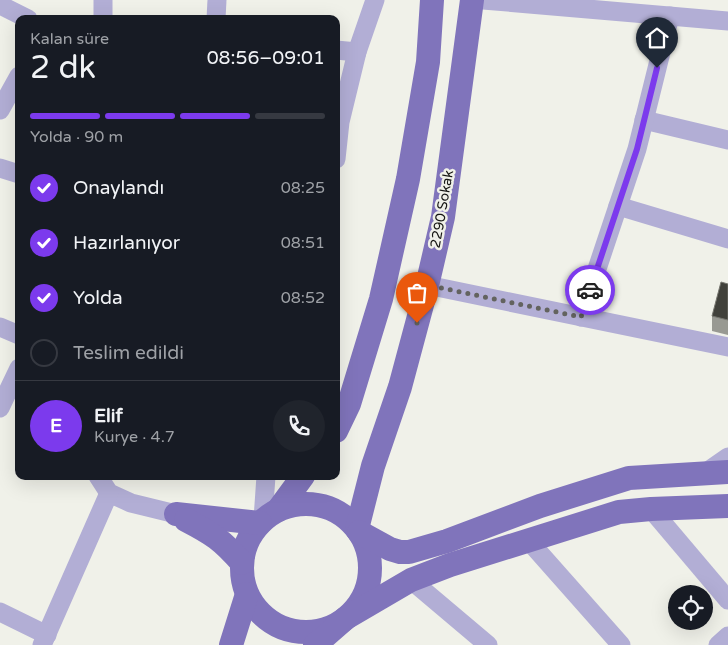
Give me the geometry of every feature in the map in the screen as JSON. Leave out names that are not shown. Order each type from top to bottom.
[{"type":"main road","points":[[340,423],[349,404],[383,290],[408,179],[426,72],[432,0]]},
{"type":"main road","name":"2290 Sokak","points":[[358,531],[373,466],[400,387],[443,217],[472,0]]},
{"type":"main road","points":[[358,531],[390,549],[409,552],[447,541],[540,506],[629,478],[716,473]]},
{"type":"main road","points":[[176,514],[267,517],[303,503],[324,506],[344,516],[358,531],[368,552],[370,574],[365,594],[354,612],[338,624],[318,632],[298,632],[278,626],[261,614],[247,594],[242,578],[242,557],[249,536],[267,517],[299,480]]},
{"type":"main road","points":[[324,643],[346,618],[411,580],[450,565],[619,512],[728,506]]},
{"type":"main road","points":[[176,514],[213,533],[242,563]]},
{"type":"main road","points":[[231,645],[247,594]]},
{"type":"street","points":[[103,0],[103,15]]},
{"type":"street","points":[[216,15],[217,0]]},
{"type":"street","points":[[340,122],[357,52],[375,0]]},
{"type":"street","points":[[483,0],[728,21]]},
{"type":"street","points":[[0,5],[20,15]]},
{"type":"street","points":[[581,317],[637,149],[670,16]]},
{"type":"street","points":[[340,50],[357,52]]},
{"type":"street","points":[[0,110],[15,83]]},
{"type":"street","points":[[644,120],[728,140]]},
{"type":"street","points":[[0,168],[15,173]]},
{"type":"street","points":[[618,206],[728,239]]},
{"type":"street","points":[[427,285],[728,347]]},
{"type":"street","points":[[0,327],[15,333]]},
{"type":"street","points":[[0,408],[15,376]]},
{"type":"street","points":[[716,473],[728,457]]},
{"type":"street","points":[[101,480],[109,493],[131,503],[176,514]]},
{"type":"street","points":[[266,480],[267,517]]},
{"type":"street","points":[[0,612],[44,640],[109,493]]},
{"type":"street","points":[[651,509],[728,600]]},
{"type":"street","points":[[528,540],[621,645]]},
{"type":"street","points":[[411,580],[488,645]]},
{"type":"street","points":[[718,645],[728,636]]},
{"type":"building","points":[[721,282],[728,284],[728,320],[712,316]]},
{"type":"way so far","points":[[417,323],[427,285],[581,317],[590,290]]},
{"type":"route","points":[[590,290],[637,149],[657,68]]}]
